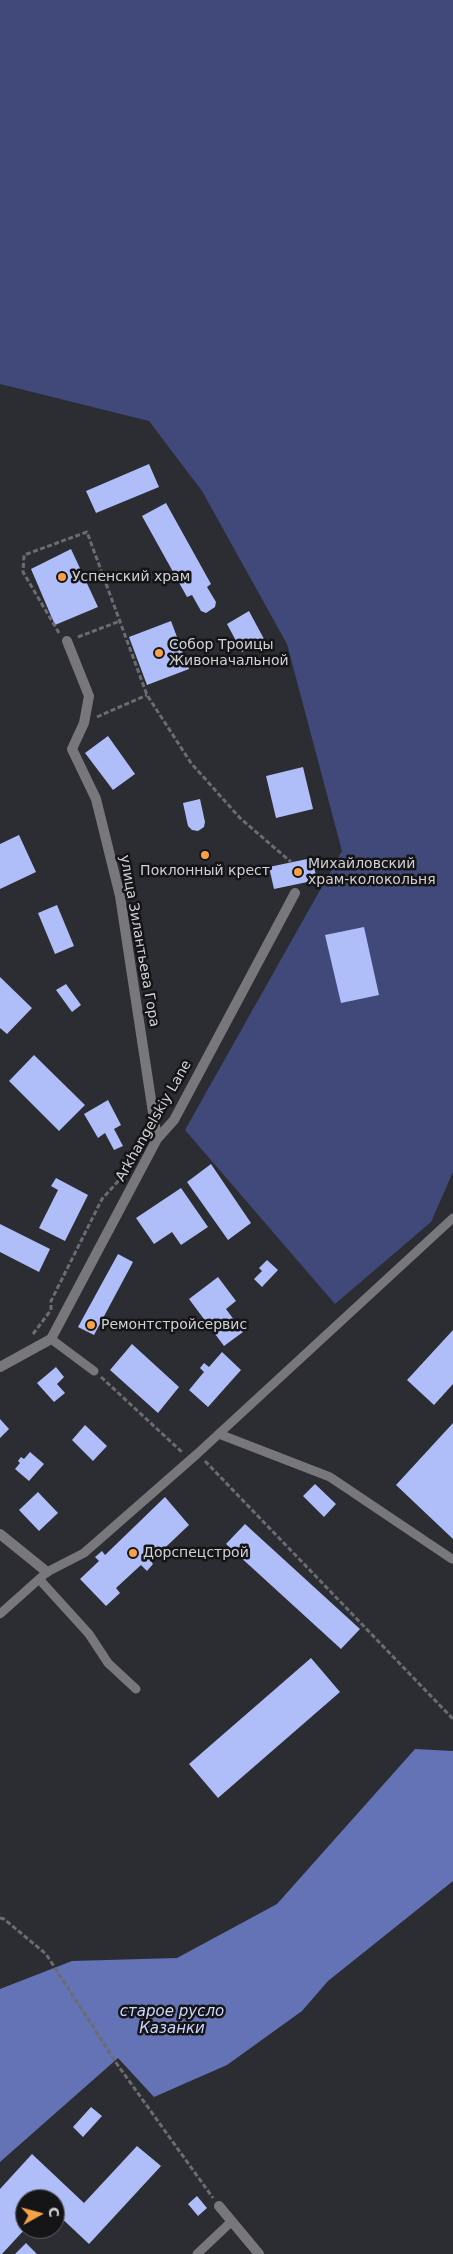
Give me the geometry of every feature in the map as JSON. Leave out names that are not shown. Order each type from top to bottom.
[{"type":"street","name":"улица Зилантьева Гора","points":[[67,641],[89,696],[84,723],[72,749],[96,799],[120,896],[157,1139]]},
{"type":"street","name":"Arkhangelskiy Lane","points":[[51,1339],[157,1139],[174,1120],[295,893]]},
{"type":"street","points":[[0,1367],[51,1339]]},
{"type":"street","points":[[0,1534],[42,1575]]},
{"type":"street","points":[[219,2206],[259,2254]]},
{"type":"lane","points":[[0,1614],[42,1575],[84,1553],[194,1457],[453,1218]]},
{"type":"lane","points":[[51,1339],[94,1371]]},
{"type":"lane","points":[[219,1434],[330,1477],[452,1559]]},
{"type":"lane","points":[[42,1575],[89,1634],[108,1663],[136,1690]]},
{"type":"lane","points":[[197,2254],[232,2221]]},
{"type":"path","points":[[120,621],[67,641],[56,630],[23,572],[24,555],[87,532],[120,621],[147,695],[191,763],[240,818],[291,862]]},
{"type":"path","points":[[84,723],[147,695]]},
{"type":"path","points":[[30,1338],[51,1310],[51,1301],[102,1199],[125,1172]]},
{"type":"path","points":[[94,1371],[194,1457],[452,1718]]},
{"type":"path","points":[[0,1918],[4,1919],[46,1954],[117,2064],[219,2206]]},
{"type":"shaded area","points":[[0,0],[453,0],[453,1172],[431,1222],[335,1304],[185,1130],[342,851],[287,644],[202,491],[149,421],[0,384]]},
{"type":"water","name":"старое русло Казанки","points":[[415,1749],[453,1751],[453,1881],[328,1981],[302,2011],[227,2065],[154,2097],[118,2058],[0,2162],[0,1989],[72,1961],[177,1958],[277,1904]]},
{"type":"building","points":[[149,464],[159,487],[96,513],[86,491]]},
{"type":"building","points":[[166,503],[211,584],[207,587],[216,602],[215,607],[206,613],[201,611],[192,595],[187,597],[142,516]]},
{"type":"building","points":[[71,549],[98,607],[55,625],[31,569]]},
{"type":"building","points":[[249,611],[264,639],[242,652],[227,624]]},
{"type":"building","name":"Собор Троицы Живоначальной","points":[[171,621],[189,669],[147,685],[129,637]]},
{"type":"building","points":[[108,736],[135,774],[113,790],[85,753]]},
{"type":"building","points":[[303,767],[313,809],[276,818],[266,776]]},
{"type":"building","points":[[200,799],[205,822],[204,827],[198,831],[192,830],[188,826],[183,803]]},
{"type":"building","points":[[19,835],[36,872],[0,889],[0,844]]},
{"type":"building","points":[[312,858],[317,880],[274,889],[269,867]]},
{"type":"building","points":[[57,905],[74,946],[55,954],[38,913]]},
{"type":"building","points":[[364,927],[379,995],[341,1003],[325,935]]},
{"type":"building","points":[[0,977],[32,1008],[7,1034],[0,1028]]},
{"type":"building","points":[[66,984],[81,1005],[72,1012],[56,990]]},
{"type":"building","points":[[34,1055],[85,1105],[59,1131],[9,1081]]},
{"type":"building","points":[[108,1100],[121,1125],[114,1129],[123,1146],[114,1150],[105,1133],[98,1138],[84,1114]]},
{"type":"building","points":[[211,1164],[251,1223],[228,1240],[187,1182]]},
{"type":"building","points":[[56,1178],[88,1195],[65,1241],[39,1228],[58,1190],[51,1186]]},
{"type":"building","points":[[181,1188],[208,1227],[181,1245],[172,1232],[154,1244],[136,1218]]},
{"type":"building","points":[[0,1224],[50,1249],[39,1272],[0,1252]]},
{"type":"building","points":[[118,1254],[133,1262],[94,1335],[78,1327]]},
{"type":"building","points":[[267,1260],[278,1270],[262,1287],[254,1279],[262,1271],[259,1268]]},
{"type":"building","points":[[218,1277],[236,1301],[226,1309],[243,1332],[224,1346],[189,1299]]},
{"type":"building","points":[[453,1330],[453,1384],[434,1405],[407,1380]]},
{"type":"building","points":[[132,1344],[179,1387],[158,1413],[110,1370]]},
{"type":"building","points":[[222,1352],[241,1370],[208,1407],[189,1390],[204,1372],[200,1368],[204,1363],[209,1367]]},
{"type":"building","points":[[56,1367],[64,1377],[57,1384],[65,1393],[54,1402],[37,1383]]},
{"type":"building","points":[[0,1419],[9,1429],[0,1438]]},
{"type":"building","points":[[453,1423],[453,1539],[396,1485]]},
{"type":"building","points":[[85,1425],[107,1446],[93,1461],[72,1440]]},
{"type":"building","points":[[30,1452],[44,1464],[29,1481],[15,1469],[20,1463],[18,1461],[21,1457],[24,1459]]},
{"type":"building","points":[[315,1484],[336,1504],[324,1517],[303,1496]]},
{"type":"building","points":[[38,1492],[58,1513],[39,1531],[19,1510]]},
{"type":"building","name":"Дорспецстрой","points":[[165,1497],[189,1525],[151,1561],[153,1564],[147,1571],[141,1565],[116,1588],[120,1593],[106,1606],[80,1579],[99,1561],[95,1557],[102,1551],[105,1555]]},
{"type":"building","points":[[245,1524],[360,1629],[341,1649],[226,1544]]},
{"type":"building","points":[[311,1658],[340,1692],[218,1798],[189,1764]]},
{"type":"building","points":[[91,2107],[102,2116],[83,2137],[73,2127]]},
{"type":"building","points":[[137,2146],[161,2166],[89,2244],[65,2221],[65,2189],[15,2189],[16,2239],[0,2254],[0,2189],[32,2154],[84,2203]]},
{"type":"building","points":[[197,2196],[207,2208],[198,2216],[188,2204]]},
{"type":"building","points":[[26,2243],[37,2254],[15,2254]]},
{"type":"place","name":"Успенский храм","points":[[62,577]]},
{"type":"place","name":"Собор Троицы Живоначальной","points":[[159,653]]},
{"type":"place","name":"Поклонный крест","points":[[205,855]]},
{"type":"place","name":"Михайловский храм-колокольня","points":[[298,872]]},
{"type":"place","name":"Ремонтстройсервис","points":[[91,1325]]},
{"type":"place","name":"Дорспецстрой","points":[[133,1553]]}]
